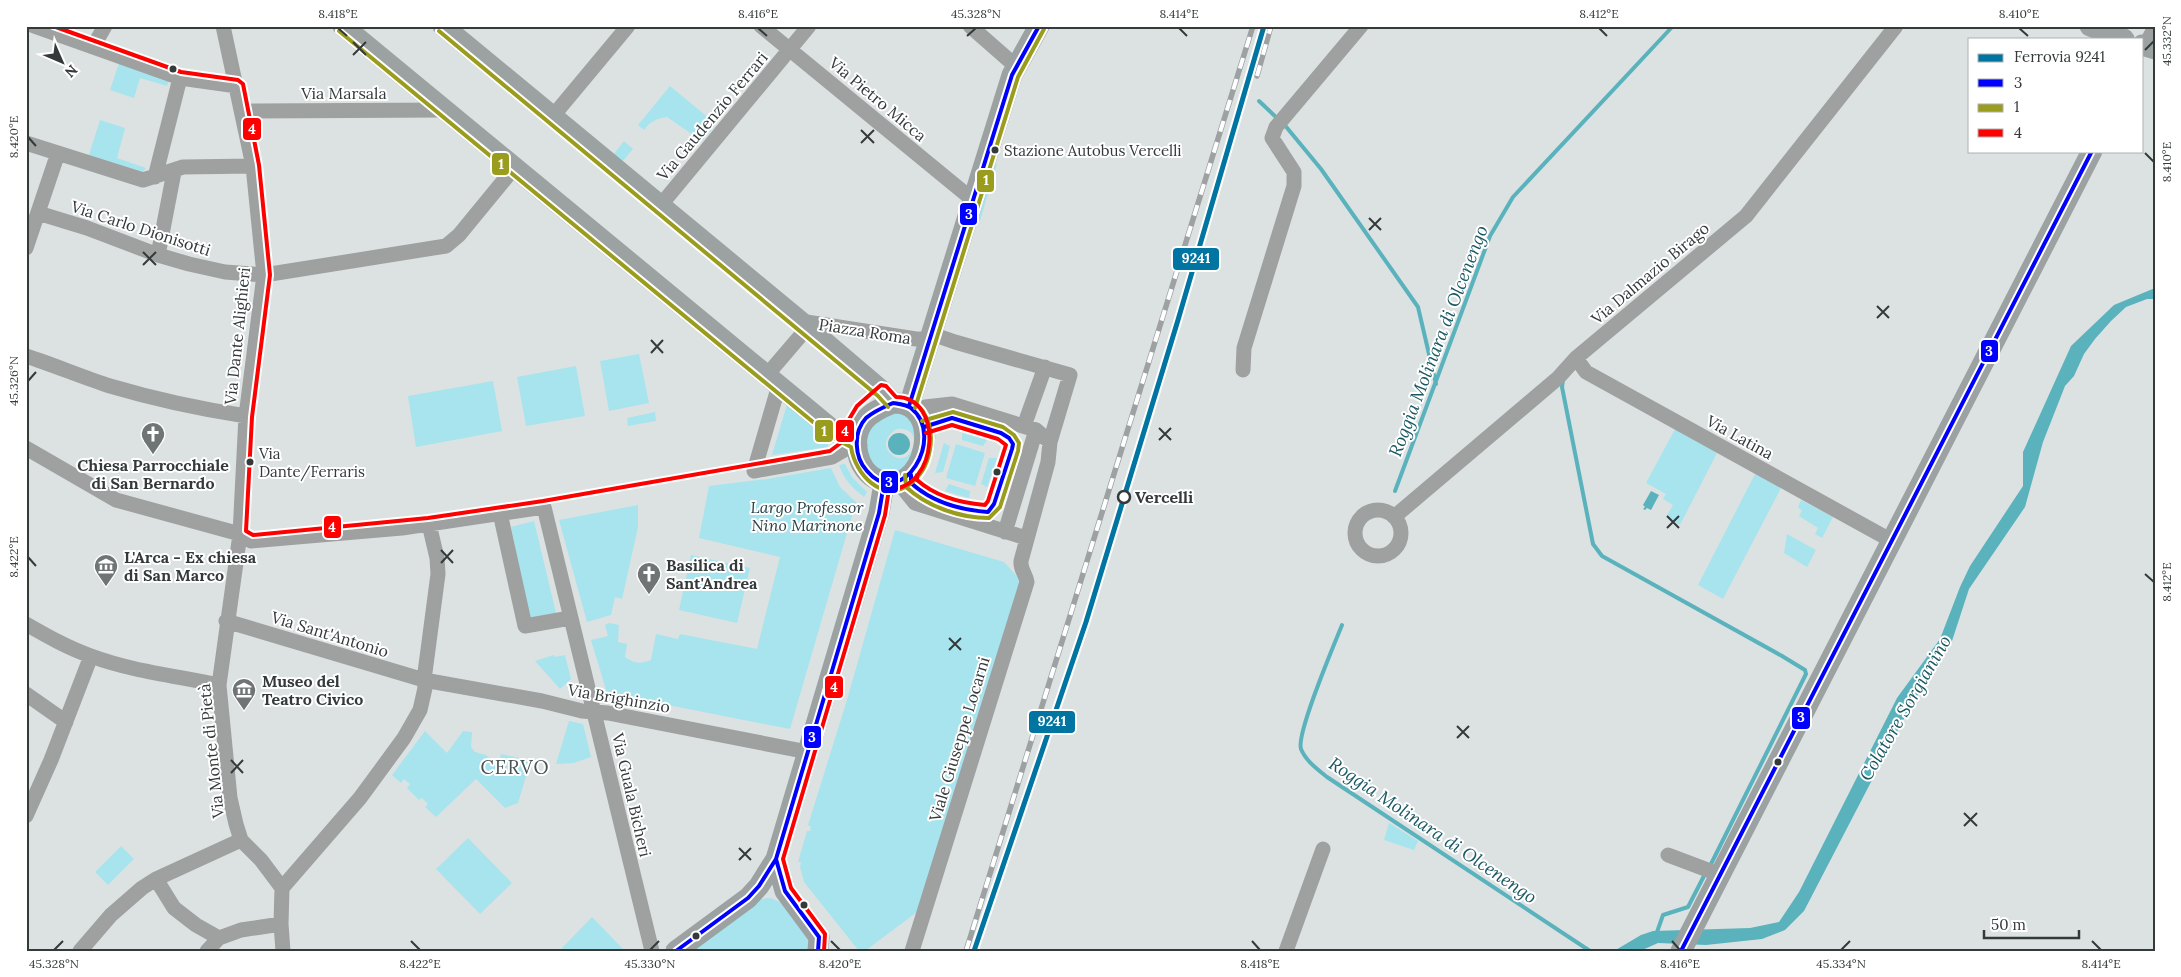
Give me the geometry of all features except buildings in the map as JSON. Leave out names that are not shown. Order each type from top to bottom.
[{"type":"main road","points":[[344,26],[834,431],[854,443]]},
{"type":"main road","points":[[443,26],[804,324]]},
{"type":"main road","points":[[932,334],[1012,68],[1022,26]]},
{"type":"main road","points":[[1012,68],[1039,26]]},
{"type":"main road","points":[[2090,26],[2121,38]]},
{"type":"main road","points":[[1682,950],[1698,919],[1710,871],[1892,541],[2091,152]]},
{"type":"main road","name":"Piazza Roma","points":[[804,324],[882,391],[906,407],[924,427],[923,450],[918,465],[910,475],[891,483]]},
{"type":"main road","name":"Piazza Roma","points":[[906,407],[932,334]]},
{"type":"main road","points":[[676,951],[748,898],[759,886],[776,858],[879,513],[891,483],[873,478],[862,466],[854,443],[864,421],[880,408],[906,407]]},
{"type":"main road","points":[[776,858],[782,884],[789,899],[819,938],[820,949]]},
{"type":"main road","points":[[748,898],[768,892],[789,899]]},
{"type":"street","points":[[34,26],[180,78],[236,86]]},
{"type":"street","points":[[93,47],[105,26]]},
{"type":"street","name":"Via Dante Alighieri","points":[[224,26],[253,166],[264,275],[246,416],[240,534]]},
{"type":"street","points":[[553,116],[628,26]]},
{"type":"street","name":"Via Pietro Micca","points":[[761,26],[972,200]]},
{"type":"street","name":"Via Gaudenzio Ferrari","points":[[660,206],[809,26]]},
{"type":"street","points":[[970,26],[1012,68]]},
{"type":"street","points":[[1243,370],[1244,348],[1294,186],[1294,172],[1272,138],[1276,127],[1361,26]]},
{"type":"street","name":"Via Dalmazio Birago","points":[[1394,517],[1558,378],[1576,358],[1746,216],[1896,26]]},
{"type":"street","points":[[156,171],[180,78]]},
{"type":"street","name":"Via Marsala","points":[[243,111],[446,110]]},
{"type":"street","points":[[26,143],[143,180],[156,171],[174,172],[183,167],[253,166]]},
{"type":"street","points":[[26,248],[58,153]]},
{"type":"street","name":"Via Carlo Dionisotti","points":[[38,213],[87,228],[158,255],[190,264],[225,272],[264,275],[446,246],[459,235],[514,168]]},
{"type":"street","points":[[158,255],[174,172]]},
{"type":"street","points":[[804,324],[773,380],[754,471],[832,457],[854,443]]},
{"type":"street","name":"Piazza Roma","points":[[804,324],[916,339],[924,339],[932,334],[1070,375],[1050,442],[1048,462],[1026,538]]},
{"type":"street","points":[[26,356],[142,395],[193,408],[246,416]]},
{"type":"street","name":"Via Latina","points":[[1576,358],[1586,372],[1892,541]]},
{"type":"street","points":[[1005,532],[1045,367]]},
{"type":"street","points":[[906,407],[952,404],[1030,428],[1050,442]]},
{"type":"street","points":[[26,448],[116,500],[240,534],[251,541],[429,524],[500,513],[525,626],[570,618]]},
{"type":"street","points":[[891,483],[915,503],[1026,538]]},
{"type":"street","name":"Via Guala Bicheri","points":[[500,513],[544,507],[652,951]]},
{"type":"street","points":[[282,888],[360,798],[404,738],[420,710],[425,688],[424,680],[438,574],[437,558],[429,524]]},
{"type":"street","name":"Via Monte di Pietà","points":[[240,534],[218,685],[230,798],[241,840]]},
{"type":"street","name":"Viale Giuseppe Locarni","points":[[912,951],[1027,582],[1021,571],[1020,563],[1026,538]]},
{"type":"street","name":"Via Sant'Antonio","points":[[226,621],[424,680]]},
{"type":"street","points":[[26,624],[50,638],[91,656],[110,662],[218,685]]},
{"type":"street","points":[[26,816],[66,722],[91,656]]},
{"type":"street","name":"Via Brighinzio","points":[[424,680],[542,700],[582,711],[808,752]]},
{"type":"street","points":[[26,694],[66,722]]},
{"type":"street","points":[[80,951],[111,915],[142,888],[156,879],[241,840],[261,860],[282,888],[282,951]]},
{"type":"street","points":[[1286,951],[1323,848]]},
{"type":"street","points":[[1668,855],[1710,871]]},
{"type":"street","points":[[156,879],[174,908],[196,925],[219,938]]},
{"type":"street","points":[[207,951],[219,938],[241,930],[281,924]]},
{"type":"green space","points":[[119,63],[169,80],[167,86],[140,78],[134,98],[110,90]]},
{"type":"green space","points":[[670,86],[716,124],[702,141],[667,117],[654,121],[644,130],[638,125]]},
{"type":"green space","points":[[100,120],[125,128],[117,158],[146,168],[142,173],[87,161]]},
{"type":"green space","points":[[624,141],[633,149],[622,162],[613,155]]},
{"type":"green space","points":[[994,163],[997,164],[980,221],[977,220]]},
{"type":"green space","points":[[639,354],[649,403],[609,411],[600,361]]},
{"type":"green space","points":[[576,366],[585,416],[526,426],[517,377]]},
{"type":"green space","points":[[493,381],[502,431],[416,447],[408,396]]},
{"type":"green space","points":[[788,401],[828,434],[828,447],[772,455]]},
{"type":"green space","points":[[899,407],[917,426],[913,455],[900,472],[883,474],[869,463],[864,437],[867,428]],"holes":[[[897,429],[906,430],[912,434],[914,440],[913,447],[905,457],[898,458],[888,451],[886,440]]]},
{"type":"green space","points":[[655,412],[656,421],[628,426],[627,418]]},
{"type":"green space","points":[[1675,429],[1717,453],[1680,525],[1666,517],[1673,505],[1663,499],[1666,494],[1646,483]]},
{"type":"green space","points":[[962,433],[987,440],[983,446],[962,440]]},
{"type":"green space","points":[[944,443],[950,446],[943,472],[935,473]]},
{"type":"green space","points":[[956,444],[985,453],[975,486],[946,478]]},
{"type":"green space","points":[[989,458],[997,458],[987,487],[981,484]]},
{"type":"green space","points":[[845,464],[852,477],[867,492],[864,497],[852,487],[843,475],[839,465]]},
{"type":"green space","name":"Largo Professor Nino Marinone","points":[[831,468],[840,487],[856,502],[790,729],[607,693],[591,640],[608,636],[605,625],[609,623],[619,625],[618,642],[627,644],[625,657],[638,663],[651,660],[656,634],[678,639],[680,634],[757,649],[780,557],[699,538],[709,486],[767,479]]},
{"type":"green space","points":[[1755,474],[1781,488],[1723,599],[1698,585]]},
{"type":"green space","points":[[949,484],[970,491],[969,498],[945,491]]},
{"type":"green space","points":[[1801,500],[1833,517],[1822,538],[1815,534],[1818,528],[1799,516],[1802,511],[1798,507]]},
{"type":"green space","points":[[638,505],[638,527],[622,599],[615,597],[611,615],[587,622],[559,520]]},
{"type":"green space","points":[[534,521],[556,613],[530,619],[511,527]]},
{"type":"green space","points":[[895,530],[1004,562],[1022,582],[917,912],[865,951],[859,951],[804,882],[800,867],[801,862],[798,862],[807,831],[810,831],[811,827],[808,825],[847,700]]},
{"type":"green space","points":[[1787,534],[1816,550],[1807,567],[1784,553]]},
{"type":"green space","points":[[691,555],[750,568],[737,623],[679,610]]},
{"type":"green space","points":[[554,655],[555,657],[565,655],[571,679],[560,689],[535,661]]},
{"type":"green space","points":[[569,721],[583,724],[591,757],[574,763],[556,764]]},
{"type":"green space","points":[[425,731],[447,753],[463,731],[472,732],[471,747],[475,752],[486,755],[498,766],[503,761],[500,758],[501,754],[524,759],[530,763],[518,803],[505,808],[476,779],[436,817],[425,807],[428,804],[422,798],[419,800],[407,788],[410,784],[404,779],[401,783],[392,775]]},
{"type":"green space","points":[[1389,823],[1418,841],[1414,850],[1384,840]]},
{"type":"green space","points":[[468,838],[512,883],[480,914],[436,869]]},
{"type":"green space","points":[[121,846],[134,859],[108,885],[95,872]]},
{"type":"green space","points":[[774,899],[782,904],[796,917],[806,935],[809,951],[690,951],[759,900]]},
{"type":"green space","points":[[592,917],[623,949],[621,951],[564,951],[562,948]]},
{"type":"water","name":"Colatore Sorgianino","points":[[2155,288],[2155,299],[2147,299],[2126,307],[2111,321],[2084,354],[2074,376],[2065,386],[2043,442],[2025,507],[1969,589],[1951,644],[1911,705],[1804,911],[1785,930],[1762,939],[1706,945],[1658,943],[1640,951],[1614,951],[1641,935],[1653,931],[1750,928],[1779,922],[1799,892],[1897,698],[1940,639],[1970,566],[2023,486],[2023,452],[2071,346],[2114,305]]},
{"type":"water","points":[[899,433],[907,436],[910,444],[907,452],[899,455],[891,452],[888,444],[891,436]]},
{"type":"water","points":[[1651,491],[1659,495],[1651,510],[1647,508],[1645,510],[1643,505]]},
{"type":"waterway","name":"Roggia Molinara di Olcenengo","points":[[1395,491],[1490,236],[1513,197],[1673,26]]},
{"type":"waterway","points":[[1259,101],[1277,118]]},
{"type":"waterway","points":[[1283,123],[1321,169],[1418,307],[1436,384]]},
{"type":"waterway","points":[[1563,380],[1562,387],[1593,544],[1602,556],[1805,670],[1806,674],[1709,868]]},
{"type":"waterway","name":"Roggia Molinara di Olcenengo","points":[[1342,625],[1304,726],[1301,749],[1306,757],[1327,777],[1590,951]]},
{"type":"waterway","points":[[1656,935],[1663,915],[1688,907],[1705,874]]},
{"type":"railway","points":[[966,951],[1253,26]]},
{"type":"railway","points":[[1257,76],[1271,26]]},
{"type":"rail line","name":"9241","points":[[974,951],[1086,622],[1178,320],[1264,26]]},
{"type":"transit line","name":"4","points":[[53,26],[181,72],[238,80],[243,84],[259,165],[270,275],[252,417],[246,531],[253,535],[428,518],[543,501],[830,451],[842,442],[848,421],[857,406],[881,385],[886,386],[896,397],[912,401],[922,412],[928,426],[929,443],[926,460],[918,475],[905,485],[889,489],[885,515],[783,859],[791,888],[825,934],[824,951]]},
{"type":"transit line","name":"3","points":[[909,406],[1012,75],[1039,26]]},
{"type":"transit line","name":"1","points":[[915,408],[1018,77],[1044,29]]},
{"type":"transit line","name":"1","points":[[339,31],[830,436],[851,447],[858,467],[864,476],[880,488],[900,489],[910,484],[923,470],[927,460],[931,441],[928,421],[922,410],[913,402]]},
{"type":"transit line","name":"1","points":[[439,31],[878,396],[888,407]]},
{"type":"transit line","name":"3","points":[[1681,951],[2091,152]]},
{"type":"transit line","name":"3","points":[[893,403],[911,408],[921,421],[924,436],[922,451],[916,466],[906,477],[894,483],[880,481],[867,471],[860,459],[857,445],[859,430],[866,418],[893,403]]},
{"type":"transit line","name":"1","points":[[905,475],[906,487],[934,506],[967,516],[989,518],[1000,507],[1018,451],[1019,443],[1014,435],[1003,427],[953,412],[922,421]]},
{"type":"transit line","name":"3","points":[[911,475],[911,483],[937,500],[957,507],[988,512],[994,504],[1012,449],[1013,444],[1009,438],[1001,433],[952,418],[924,427]]},
{"type":"transit line","name":"4","points":[[917,475],[917,480],[924,486],[940,494],[958,500],[985,505],[988,501],[1006,445],[998,439],[952,425],[926,433]]},
{"type":"transit line","name":"3","points":[[676,951],[748,898],[759,886],[776,859],[879,513],[884,483]]},
{"type":"transit line","name":"3","points":[[776,859],[785,891],[819,937],[818,951]]},
{"type":"place","name":"Stazione Autobus Vercelli","points":[[995,150]]},
{"type":"place","name":"Chiesa Parrocchiale di San Bernardo","points":[[153,455]]},
{"type":"place","name":"Via Dante/Ferraris","points":[[250,462]]},
{"type":"place","name":"Vercelli","points":[[1124,497]]},
{"type":"place","name":"L'Arca - Ex chiesa di San Marco","points":[[106,587]]},
{"type":"place","name":"Basilica di Sant'Andrea","points":[[649,595]]},
{"type":"place","name":"Museo del Teatro Civico","points":[[244,711]]},
{"type":"district","name":"CERVO","points":[[515,767]]}]
